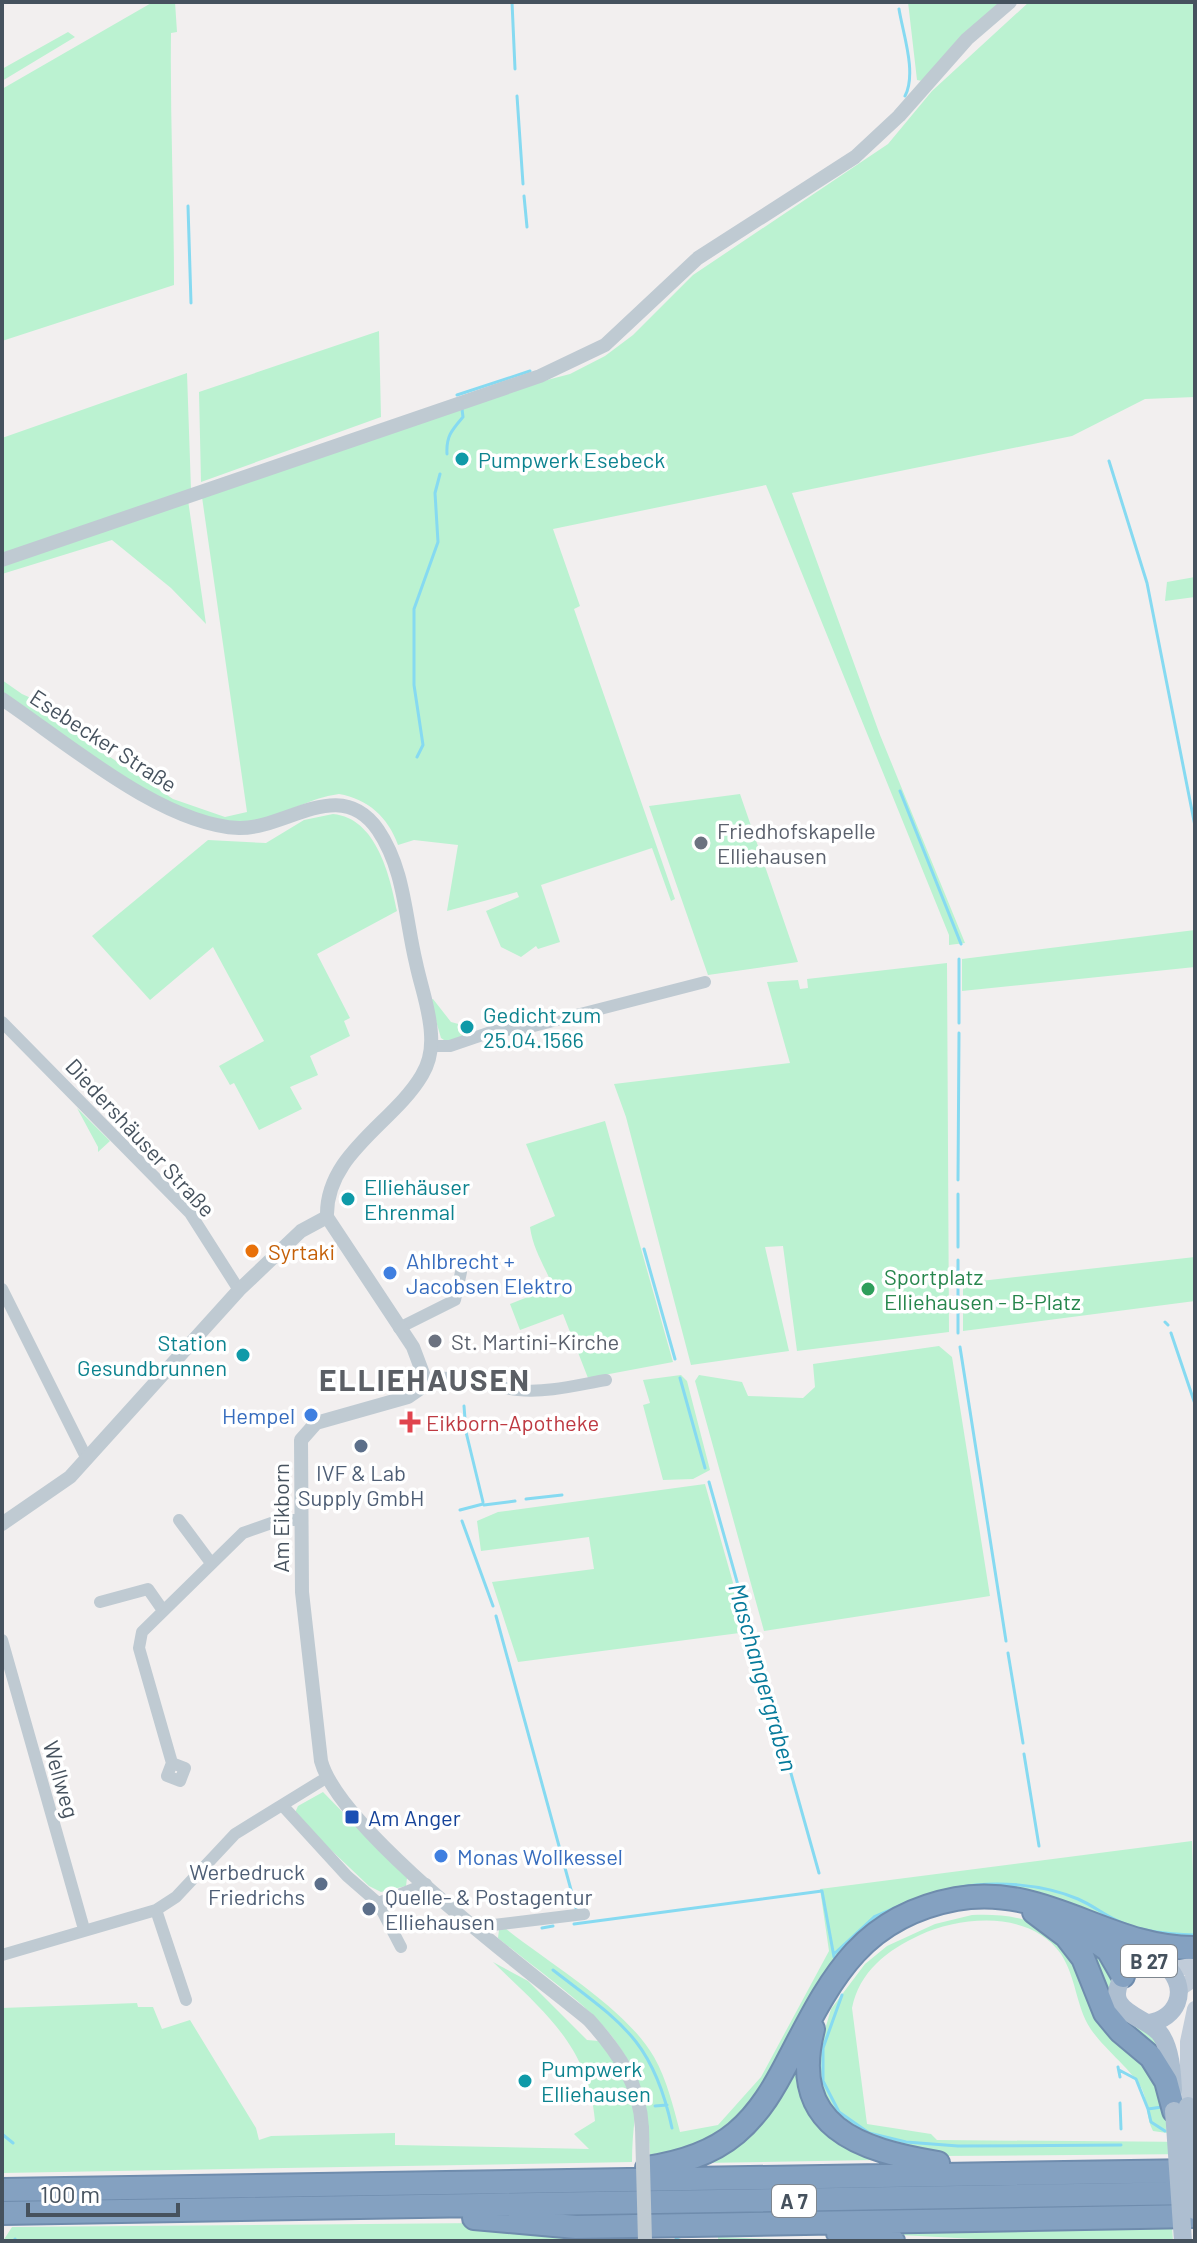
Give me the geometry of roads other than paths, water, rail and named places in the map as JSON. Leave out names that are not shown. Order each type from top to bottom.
[{"type":"highway","points":[[579,2179],[679,2162],[709,2150],[737,2132],[777,2081],[833,1976],[867,1941],[900,1918],[946,1901],[987,1896],[1053,1907],[1149,1945],[1195,1948]]},
{"type":"highway","points":[[1002,2174],[898,2158],[851,2140],[824,2114],[815,2099],[807,2056],[814,2024],[830,1991],[855,1962],[885,1937],[929,1916],[964,1908],[1001,1906],[1065,1921],[1108,1950],[1123,1976]]},
{"type":"highway","points":[[1034,1912],[1066,1936],[1083,1958],[1105,2013],[1120,2031],[1151,2057],[1181,2108]]},
{"type":"highway","points":[[1086,1922],[1132,1957],[1144,1962]]},
{"type":"highway","name":"A 7","points":[[2,2190],[1195,2171]]},
{"type":"highway","name":"A 7","points":[[2,2213],[1195,2193]]},
{"type":"highway","points":[[393,2208],[567,2227],[1195,2213]]},
{"type":"highway","points":[[777,2224],[893,2241]]},
{"type":"main road","name":"B 27","points":[[1183,2241],[1181,2108],[1167,2048],[1149,2023],[1133,2018],[1121,2004],[1119,1987],[1123,1976],[1132,1967],[1144,1962],[1156,1962],[1187,1983],[1171,2013],[1195,2213]]},
{"type":"main road","points":[[1170,1970],[1195,1965]]},
{"type":"main road","points":[[1181,2108],[1195,2009]]},
{"type":"main road","points":[[1149,2023],[1171,2013]]},
{"type":"street","points":[[2,560],[540,376],[594,353],[624,330],[698,258],[864,149],[899,116],[960,46],[1010,2]]},
{"type":"street","name":"Esebecker Straße","points":[[2,699],[150,799],[185,816],[243,828],[322,805],[345,806],[361,813],[383,839],[401,886],[427,1003],[431,1046]]},
{"type":"street","points":[[606,1380],[549,1390],[520,1390],[457,1376],[425,1379],[419,1358],[327,1217],[330,1194],[344,1163],[415,1085],[427,1065],[431,1046],[450,1046],[494,1031],[526,1028],[705,982]]},
{"type":"street","name":"Diedershäuser Straße","points":[[2,1022],[190,1213],[239,1290]]},
{"type":"street","points":[[2,1524],[70,1477],[239,1290],[301,1231],[327,1217]]},
{"type":"street","points":[[399,1328],[455,1300],[461,1272]]},
{"type":"street","points":[[3,1295],[87,1459]]},
{"type":"street","name":"Am Eikborn","points":[[326,1778],[305,1624],[301,1440],[306,1430],[319,1421],[408,1397],[421,1388],[425,1379]]},
{"type":"street","points":[[179,1520],[211,1563]]},
{"type":"street","points":[[172,1763],[139,1648],[145,1626],[236,1538],[256,1526],[280,1520],[301,1520]]},
{"type":"street","points":[[100,1602],[148,1589],[162,1609]]},
{"type":"street","name":"Wellweg","points":[[2,1640],[84,1929]]},
{"type":"street","points":[[2,1955],[156,1910],[176,1897],[235,1834],[326,1778],[372,1834],[426,1884],[589,2020],[626,2066],[641,2109],[645,2241]]},
{"type":"street","points":[[282,1805],[347,1876],[378,1903],[401,1947]]},
{"type":"street","points":[[378,1903],[426,1884]]},
{"type":"street","points":[[156,1910],[186,2000]]},
{"type":"street","points":[[477,1927],[584,1914]]},
{"type":"waterway","points":[[512,2],[515,69]]},
{"type":"waterway","points":[[899,9],[910,76],[905,96]]},
{"type":"waterway","points":[[517,96],[523,184]]},
{"type":"waterway","points":[[524,196],[527,227]]},
{"type":"waterway","points":[[188,206],[191,303]]},
{"type":"waterway","points":[[457,395],[530,371]]},
{"type":"waterway","points":[[447,454],[449,438],[463,417],[462,409]]},
{"type":"waterway","points":[[1109,461],[1147,583],[1195,826]]},
{"type":"waterway","points":[[417,757],[423,745],[414,685],[414,609],[438,542],[435,493],[440,474]]},
{"type":"waterway","points":[[900,791],[961,944]]},
{"type":"waterway","points":[[959,959],[959,1023]]},
{"type":"waterway","points":[[958,1180],[959,1033]]},
{"type":"waterway","points":[[958,1194],[958,1247]]},
{"type":"waterway","name":"Maschangergraben","points":[[644,1249],[675,1359]]},
{"type":"waterway","points":[[958,1260],[958,1333]]},
{"type":"waterway","points":[[1165,1322],[1168,1325]]},
{"type":"waterway","points":[[1171,1333],[1195,1404]]},
{"type":"waterway","points":[[960,1347],[1006,1641]]},
{"type":"waterway","name":"Maschangergraben","points":[[680,1378],[705,1468]]},
{"type":"waterway","points":[[464,1406],[466,1432],[483,1502]]},
{"type":"waterway","name":"Maschangergraben","points":[[709,1482],[819,1873]]},
{"type":"waterway","points":[[526,1499],[562,1495]]},
{"type":"waterway","points":[[484,1505],[515,1501]]},
{"type":"waterway","points":[[460,1510],[483,1504]]},
{"type":"waterway","points":[[462,1521],[493,1606]]},
{"type":"waterway","points":[[496,1616],[576,1908]]},
{"type":"waterway","points":[[1008,1653],[1023,1743]]},
{"type":"waterway","points":[[1024,1754],[1039,1846]]},
{"type":"waterway","points":[[956,1888],[1002,1884],[1050,1890],[1078,1899],[1125,1924],[1145,1930],[1195,1935]]},
{"type":"waterway","points":[[574,1924],[822,1891],[834,1957]]},
{"type":"waterway","points":[[929,1895],[945,1891]]},
{"type":"waterway","points":[[834,1954],[874,1917],[911,1901]]},
{"type":"waterway","points":[[542,1928],[553,1926]]},
{"type":"waterway","points":[[553,1970],[615,2019],[644,2053],[655,2073],[672,2128]]},
{"type":"waterway","name":"Maschangergraben","points":[[842,1995],[823,2048],[823,2081],[839,2112],[869,2133],[906,2142],[958,2146],[1121,2145]]},
{"type":"waterway","points":[[1118,2067],[1120,2077]]},
{"type":"waterway","points":[[1119,2070],[1136,2079],[1148,2109],[1162,2107]]},
{"type":"waterway","points":[[1120,2103],[1121,2129]]},
{"type":"waterway","points":[[655,2106],[667,2105]]},
{"type":"waterway","points":[[1148,2109],[1151,2122],[1165,2131]]},
{"type":"waterway","points":[[2,2134],[13,2143]]},
{"type":"waterway","points":[[676,2239],[682,2241]]},
{"type":"place","name":"Pumpwerk Esebeck","points":[[462,459]]},
{"type":"place","name":"Friedhofskapelle Elliehausen","points":[[701,843]]},
{"type":"place","name":"Gedicht zum 25.04.1566","points":[[467,1027]]},
{"type":"place","name":"Elliehäuser Ehrenmal","points":[[348,1199]]},
{"type":"place","name":"Syrtaki","points":[[252,1251]]},
{"type":"place","name":"Ahlbrecht + Jacobsen Elektro","points":[[390,1273]]},
{"type":"place","name":"Sportplatz Elliehausen - B-Platz","points":[[868,1289]]},
{"type":"place","name":"St. Martini-Kirche","points":[[435,1341]]},
{"type":"place","name":"Station Gesundbrunnen","points":[[243,1355]]},
{"type":"place","name":"Hempel","points":[[311,1415]]},
{"type":"place","name":"Eikborn-Apotheke","points":[[410,1422]]},
{"type":"place","name":"IVF & Lab Supply GmbH","points":[[361,1446]]},
{"type":"place","name":"Am Anger","points":[[352,1817]]},
{"type":"place","name":"Monas Wollkessel","points":[[441,1856]]},
{"type":"place","name":"Werbedruck Friedrichs","points":[[321,1884]]},
{"type":"place","name":"Quelle- & Postagentur Elliehausen","points":[[369,1909]]},
{"type":"place","name":"Pumpwerk Elliehausen","points":[[525,2081]]},
{"type":"district","name":"ELLIEHAUSEN","points":[[425,1379]]}]
